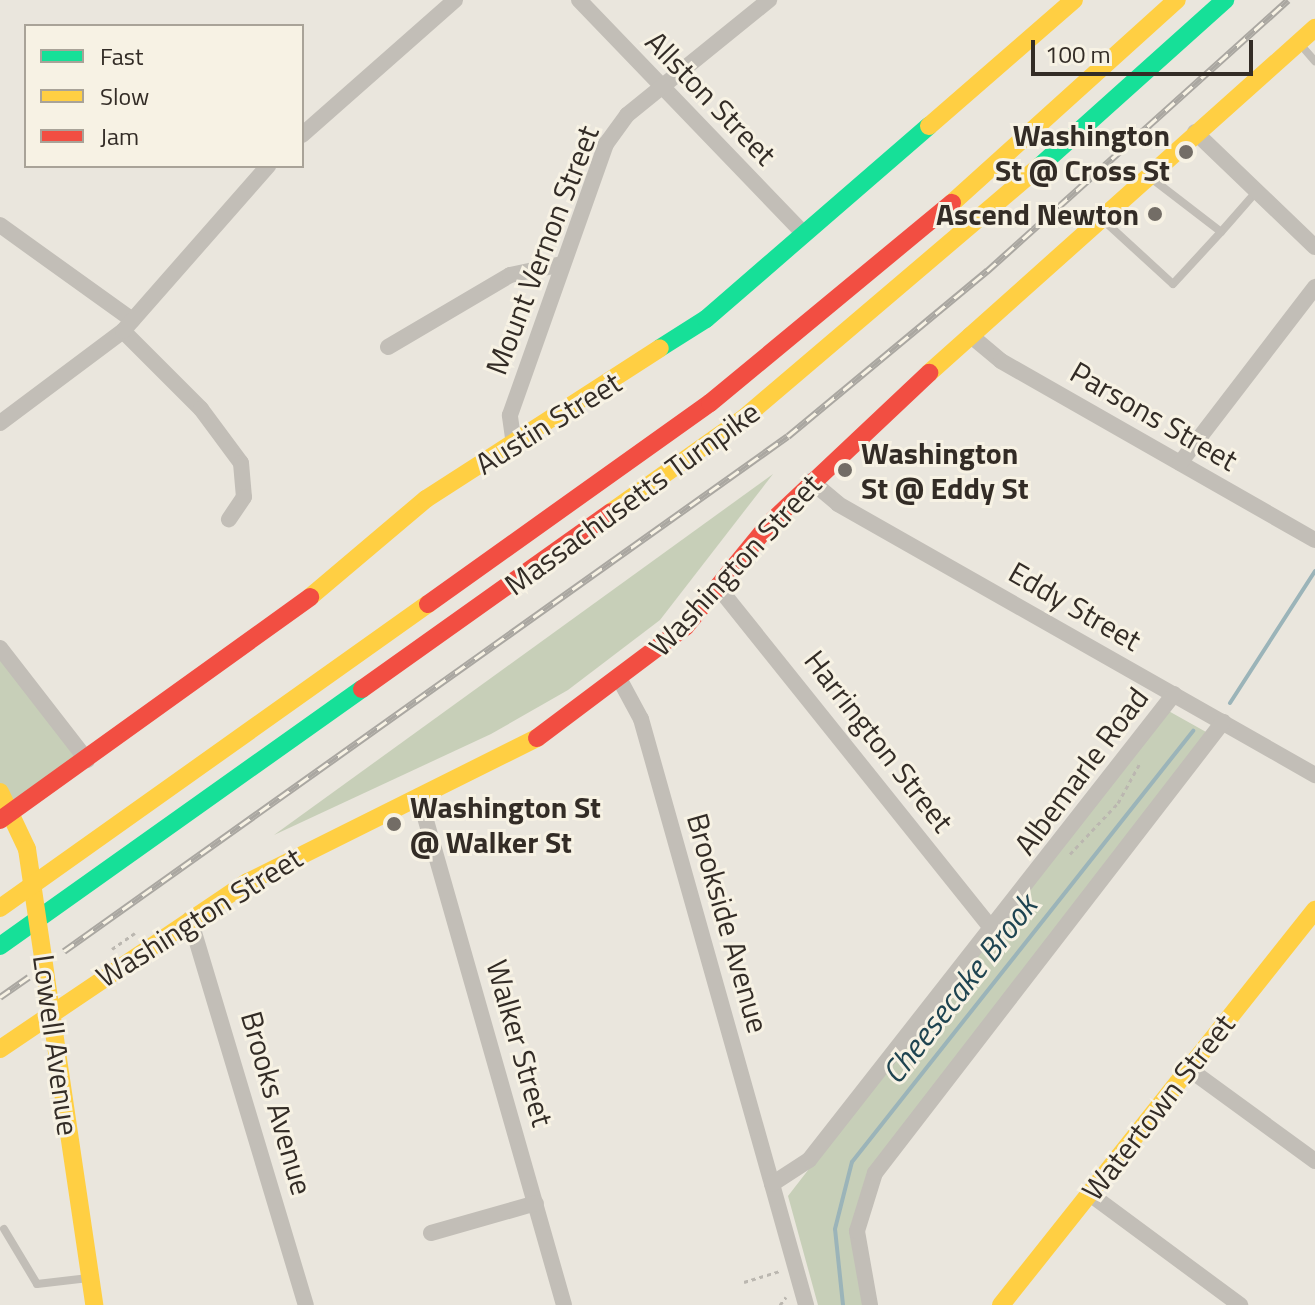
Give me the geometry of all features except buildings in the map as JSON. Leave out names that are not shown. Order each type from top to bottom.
[{"type":"main road","name":"Austin Street","points":[[6,816],[282,621],[396,520],[663,350],[804,234],[1074,0]]},
{"type":"main road","name":"Massachusetts Turnpike","points":[[0,908],[710,403],[911,239],[1177,0]]},
{"type":"main road","name":"Massachusetts Turnpike","points":[[0,946],[745,417],[914,279],[1225,0]]},
{"type":"main road","name":"Washington Street","points":[[0,1049],[190,919],[296,855],[536,740],[621,682],[678,634],[811,481],[1100,217],[1315,28]]},
{"type":"main road","name":"Lowell Avenue","points":[[0,792],[6,816],[27,849],[94,1305]]},
{"type":"main road","name":"Watertown Street","points":[[1007,1303],[1189,1069],[1312,921]]},
{"type":"street","points":[[304,133],[455,0]]},
{"type":"street","name":"Allston Street","points":[[579,0],[660,88],[804,234]]},
{"type":"street","name":"Mount Vernon Street","points":[[514,445],[510,415],[606,144],[660,88],[769,0]]},
{"type":"street","points":[[1195,132],[1314,244]]},
{"type":"street","points":[[0,423],[128,326],[266,168]]},
{"type":"street","points":[[0,225],[128,326],[201,409],[241,463],[244,497],[229,519]]},
{"type":"street","points":[[388,347],[510,275],[562,264]]},
{"type":"street","points":[[1180,463],[1315,287]]},
{"type":"street","name":"Parsons Street","points":[[970,335],[1001,361],[1315,540]]},
{"type":"street","name":"Eddy Street","points":[[811,481],[838,504],[1315,775]]},
{"type":"street","name":"Harrington Street","points":[[718,587],[994,931]]},
{"type":"street","points":[[0,648],[87,760]]},
{"type":"street","name":"Brookside Avenue","points":[[621,682],[641,719],[772,1184]]},
{"type":"street","name":"Albemarle Road","points":[[772,1184],[809,1160],[994,931],[1174,694]]},
{"type":"street","points":[[870,1305],[857,1231],[875,1173],[1223,722]]},
{"type":"street","name":"Walker Street","points":[[419,796],[564,1305]]},
{"type":"street","name":"Brooks Avenue","points":[[190,919],[306,1305]]},
{"type":"street","points":[[1189,1069],[1315,1161]]},
{"type":"street","points":[[772,1184],[806,1305]]},
{"type":"street","points":[[1090,1194],[1240,1305]]},
{"type":"street","points":[[431,1233],[536,1203]]},
{"type":"lane","points":[[1299,42],[1315,61]]},
{"type":"lane","points":[[1148,174],[1221,232]]},
{"type":"lane","points":[[1100,217],[1173,284],[1256,192]]},
{"type":"lane","points":[[4,1229],[37,1284],[90,1277]]},
{"type":"path","points":[[1059,865],[1118,803],[1148,754]]},
{"type":"path","points":[[744,1282],[780,1271]]},
{"type":"path","points":[[780,1305],[786,1297]]},
{"type":"green space","points":[[773,474],[660,620],[568,690],[491,734],[274,835]]},
{"type":"green space","points":[[0,648],[87,760],[12,812],[0,792]]},
{"type":"green space","points":[[1165,709],[1215,737],[880,1165],[860,1214],[872,1305],[818,1305],[788,1196]]},
{"type":"waterway","name":"Cheesecake Brook","points":[[1230,703],[1315,571]]},
{"type":"waterway","name":"Cheesecake Brook","points":[[843,1305],[835,1229],[852,1162],[1193,731]]},
{"type":"railway","points":[[64,951],[788,436],[987,271],[1288,0]]},
{"type":"railway","points":[[0,997],[29,977]]},
{"type":"traffic: fast","points":[[1040,166],[1225,0]]},
{"type":"traffic: fast","points":[[660,348],[706,319],[929,126]]},
{"type":"traffic: fast","points":[[0,946],[362,689]]},
{"type":"traffic: slow","points":[[929,126],[1074,0]]},
{"type":"traffic: slow","points":[[952,203],[1177,0]]},
{"type":"traffic: slow","points":[[929,373],[1315,28]]},
{"type":"traffic: slow","points":[[611,512],[745,417],[1040,166]]},
{"type":"traffic: slow","points":[[310,597],[426,499],[660,348]]},
{"type":"traffic: slow","points":[[0,908],[428,604]]},
{"type":"traffic: slow","points":[[0,1049],[248,882],[537,738]]},
{"type":"traffic: slow","points":[[0,792],[27,849],[94,1305]]},
{"type":"traffic: slow","points":[[1001,1305],[1315,910]]},
{"type":"traffic: jam","points":[[428,604],[710,403],[952,203]]},
{"type":"traffic: jam","points":[[537,738],[685,627],[770,523],[929,373]]},
{"type":"traffic: jam","points":[[362,689],[611,512]]},
{"type":"traffic: jam","points":[[0,820],[310,597]]},
{"type":"place","name":"Washington St @ Cross St","points":[[1186,152]]},
{"type":"place","name":"Ascend Newton","points":[[1155,214]]},
{"type":"place","name":"Washington St @ Eddy St","points":[[845,470]]},
{"type":"place","name":"Washington St @ Walker St","points":[[394,824]]}]
